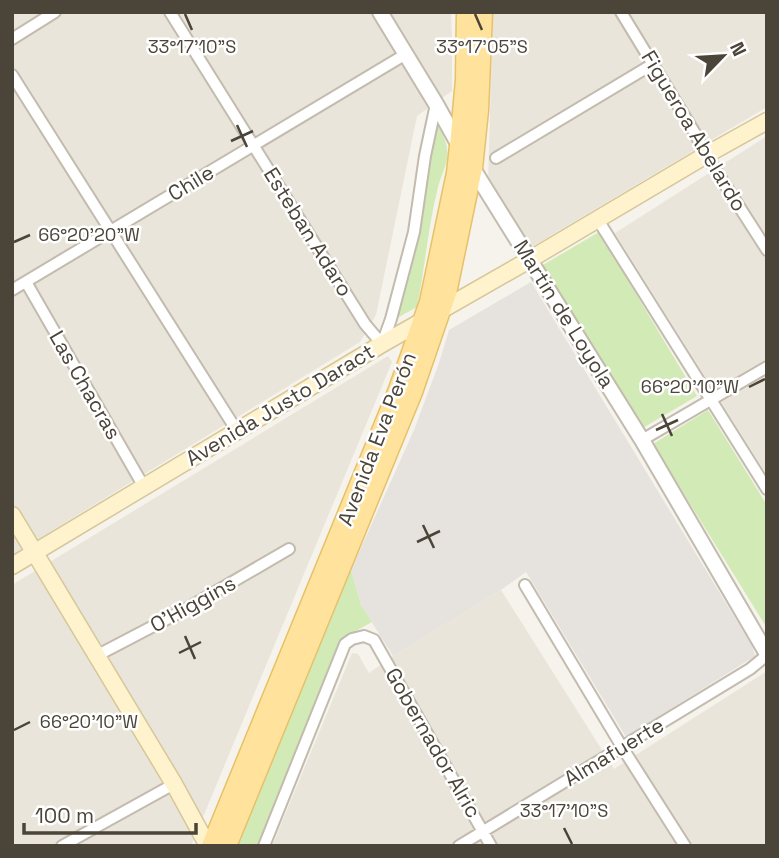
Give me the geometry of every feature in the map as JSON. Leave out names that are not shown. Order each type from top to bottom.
[{"type":"main road","name":"Avenida Eva Perón","points":[[209,846],[397,392],[429,302],[456,173],[465,80],[467,12]]},
{"type":"main road","name":"Avenida Eva Perón","points":[[227,846],[413,392],[447,293],[473,168],[479,110],[483,12]]},
{"type":"main road","name":"Avenida Justo Daract","points":[[12,565],[382,344],[767,121]]},
{"type":"main road","points":[[12,515],[209,846]]},
{"type":"street","points":[[12,39],[55,12]]},
{"type":"street","name":"Esteban Adaro","points":[[170,12],[365,324],[382,344]]},
{"type":"street","name":"Martín de Loyola","points":[[380,12],[459,146],[642,440],[767,654]]},
{"type":"street","name":"Figueroa Abelardo","points":[[621,12],[706,155],[767,250]]},
{"type":"street","name":"Chile","points":[[12,290],[406,54]]},
{"type":"street","points":[[496,158],[653,64]]},
{"type":"street","points":[[12,75],[237,431]]},
{"type":"street","name":"Avenida Eva Perón","points":[[382,344],[414,232],[436,104]]},
{"type":"street","points":[[597,220],[767,489]]},
{"type":"street","name":"Las Chacras","points":[[26,282],[144,487]]},
{"type":"street","points":[[642,440],[767,367]]},
{"type":"street","name":"O'Higgins","points":[[96,656],[186,609],[289,549]]},
{"type":"street","points":[[525,585],[682,845]]},
{"type":"street","name":"Gobernador Alric","points":[[264,846],[345,644],[364,636],[374,640],[491,846]]},
{"type":"street","name":"Almafuerte","points":[[458,846],[750,669],[767,654]]},
{"type":"street","points":[[62,846],[174,784]]},
{"type":"shaded area","points":[[12,12],[451,12],[452,91],[417,116],[376,315],[360,342],[12,555]]},
{"type":"shaded area","points":[[493,12],[767,12],[767,107],[528,249],[488,182]]},
{"type":"shaded area","points":[[767,136],[767,475],[615,233]]},
{"type":"shaded area","points":[[531,282],[752,646],[755,656],[626,737],[526,572],[393,656],[361,605],[351,570],[414,430],[449,330]]},
{"type":"shaded area","points":[[388,356],[392,362],[191,846],[12,846],[12,585]]},
{"type":"shaded area","points":[[501,590],[614,769],[767,671],[767,846],[272,846],[352,653],[358,654],[369,673]]},
{"type":"green space","points":[[437,124],[446,143],[447,159],[438,187],[417,307],[397,318],[417,242]]},
{"type":"green space","points":[[599,232],[697,396],[641,429],[543,265]]},
{"type":"green space","points":[[708,410],[767,505],[767,628],[653,444]]},
{"type":"green space","points":[[351,570],[361,605],[372,622],[345,637],[259,846],[237,846]]}]
